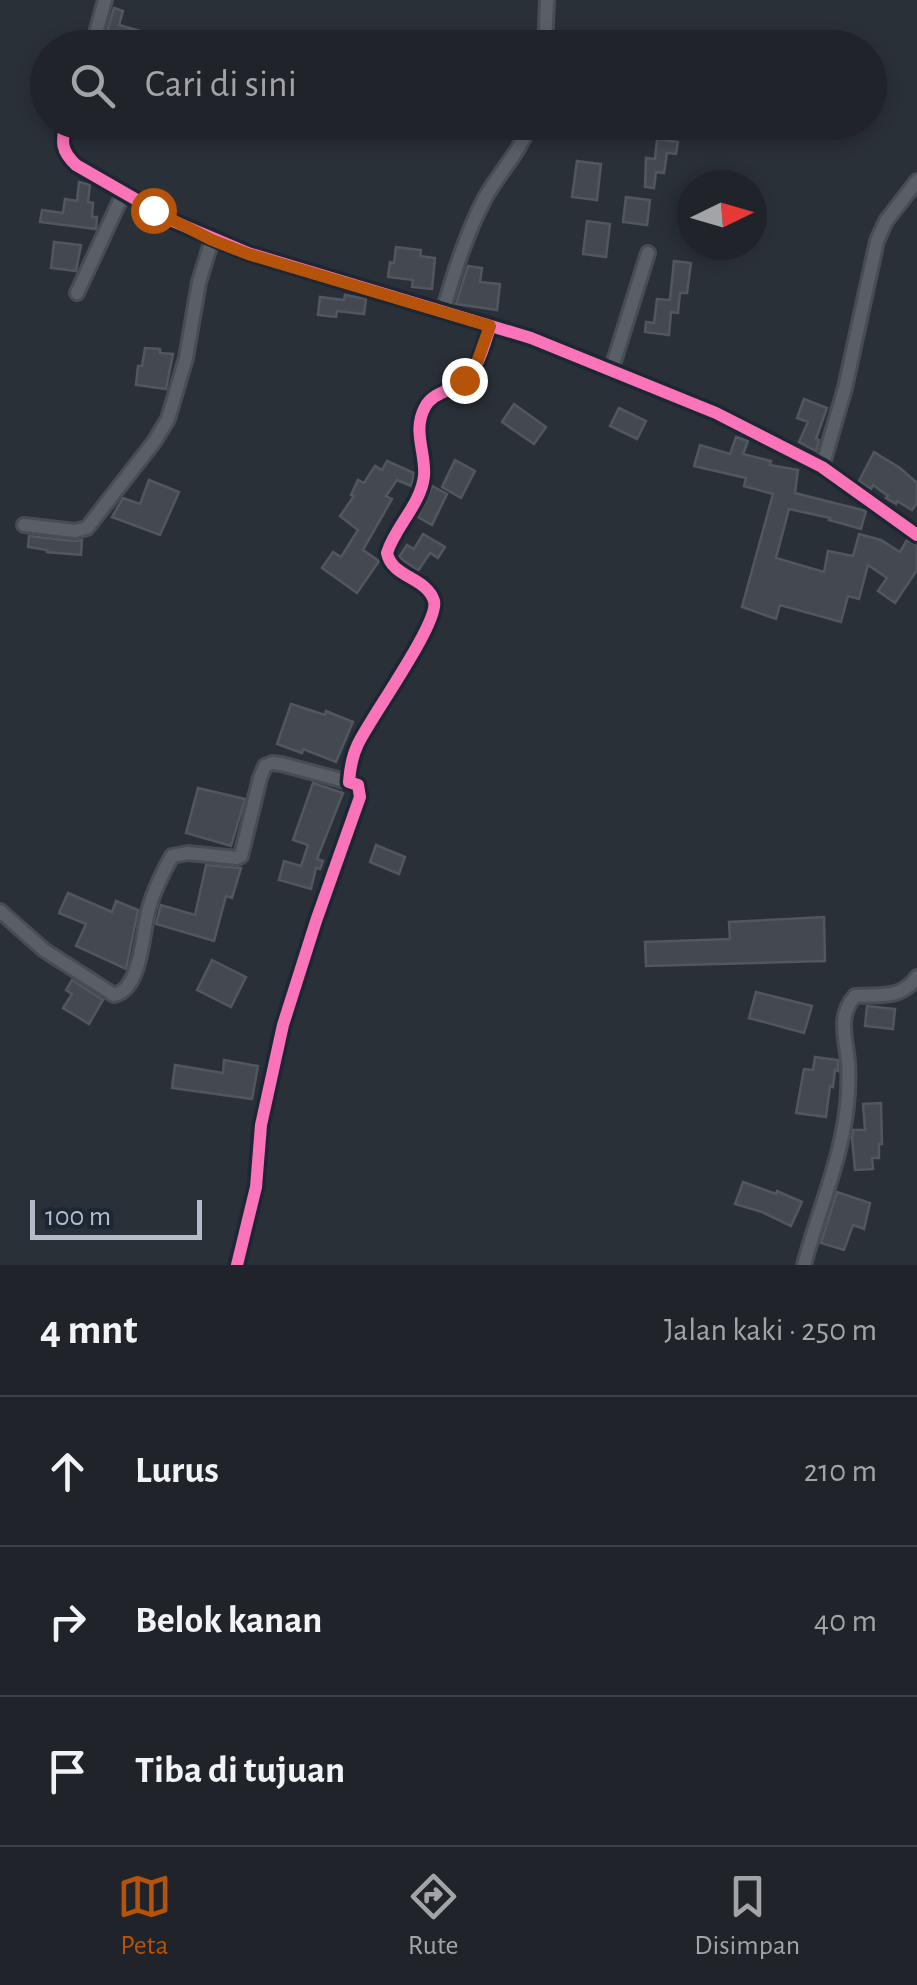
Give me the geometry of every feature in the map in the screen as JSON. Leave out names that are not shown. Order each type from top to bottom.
[{"type":"street","points":[[97,30],[106,0]]},
{"type":"street","points":[[546,30],[548,0]]},
{"type":"street","points":[[64,140],[66,156],[76,165],[212,240],[551,345],[716,413],[822,466],[917,535]]},
{"type":"street","points":[[442,312],[483,202],[522,140]]},
{"type":"street","points":[[822,466],[845,388],[877,240],[886,221],[917,181]]},
{"type":"street","points":[[77,294],[123,194]]},
{"type":"street","points":[[24,525],[87,528],[164,428],[186,358],[199,282],[212,240]]},
{"type":"street","points":[[611,371],[648,253]]},
{"type":"street","points":[[349,782],[350,764],[358,744],[434,615],[432,595],[393,566],[387,553],[422,482],[422,415],[431,398],[456,386],[471,373],[490,326]]},
{"type":"street","points":[[0,911],[44,950],[118,995],[135,976],[150,905],[172,856],[188,852],[242,856],[265,766],[281,764],[358,786],[360,797],[283,1025],[261,1125],[256,1187],[238,1265]]},
{"type":"street","points":[[804,1265],[830,1184],[848,1100],[849,1068],[843,1026],[846,1009],[855,996],[904,992],[917,977]]},
{"type":"building","points":[[114,8],[123,11],[119,25],[136,30],[107,30]]},
{"type":"building","points":[[657,140],[678,142],[676,154],[667,153],[664,173],[656,172],[654,188],[645,187],[646,158],[655,159]]},
{"type":"building","points":[[577,161],[601,164],[597,200],[572,197]]},
{"type":"building","points":[[79,182],[90,185],[88,202],[93,203],[96,229],[40,222],[42,210],[63,213],[65,199],[77,201]]},
{"type":"building","points":[[626,197],[650,200],[647,225],[623,222]]},
{"type":"building","points":[[587,221],[610,224],[606,257],[583,254]]},
{"type":"building","points":[[54,242],[81,245],[76,271],[51,268]]},
{"type":"building","points":[[396,247],[421,250],[420,256],[435,258],[432,289],[412,287],[413,280],[388,277]]},
{"type":"building","points":[[674,261],[691,263],[687,293],[680,293],[678,313],[671,312],[669,335],[645,332],[646,322],[654,323],[657,299],[670,300]]},
{"type":"building","points":[[468,266],[482,268],[480,282],[500,284],[497,310],[456,304]]},
{"type":"building","points":[[345,295],[366,299],[364,314],[337,311],[336,317],[318,315],[320,297],[344,300]]},
{"type":"building","points":[[145,348],[173,354],[166,389],[136,385]]},
{"type":"building","points":[[804,399],[827,408],[816,451],[799,442],[808,422],[797,418]]},
{"type":"building","points":[[514,404],[546,427],[534,444],[502,422]]},
{"type":"building","points":[[619,408],[646,421],[637,439],[610,426]]},
{"type":"building","points":[[736,437],[748,441],[743,454],[771,461],[770,465],[798,470],[795,493],[866,511],[861,529],[789,509],[776,558],[824,572],[828,551],[853,556],[859,534],[881,540],[900,552],[907,540],[917,545],[917,570],[895,603],[878,591],[887,578],[868,565],[859,599],[848,596],[841,622],[780,605],[776,619],[742,607],[773,494],[744,486],[746,478],[694,466],[700,445],[730,454]]},
{"type":"building","points":[[874,452],[917,483],[917,503],[912,510],[886,498],[873,485],[871,489],[859,481]]},
{"type":"building","points":[[455,460],[475,471],[461,498],[442,487]]},
{"type":"building","points":[[387,461],[414,473],[412,483],[411,486],[397,480],[386,496],[392,499],[363,550],[379,561],[357,593],[322,568],[333,552],[341,557],[358,530],[340,516],[354,496],[351,495],[358,480],[364,483],[375,466],[382,470]]},
{"type":"building","points":[[149,480],[179,492],[160,535],[112,517],[123,498],[140,504]]},
{"type":"building","points":[[432,486],[447,494],[432,525],[418,517]]},
{"type":"building","points":[[423,534],[445,547],[438,558],[430,553],[418,571],[399,557],[407,545],[414,549]]},
{"type":"building","points":[[29,536],[82,540],[81,555],[28,547]]},
{"type":"building","points":[[291,704],[325,715],[326,711],[353,722],[336,762],[277,744]]},
{"type":"building","points":[[313,783],[343,793],[317,859],[323,861],[320,869],[316,868],[311,889],[279,880],[284,861],[301,866],[308,845],[293,840]]},
{"type":"building","points":[[198,788],[245,799],[231,846],[186,833]]},
{"type":"building","points":[[376,845],[405,857],[399,874],[370,862]]},
{"type":"building","points":[[206,865],[241,868],[232,898],[226,896],[214,941],[156,924],[161,905],[195,915]]},
{"type":"building","points":[[68,893],[112,912],[116,901],[138,910],[126,969],[76,946],[86,924],[59,913]]},
{"type":"building","points":[[824,917],[825,961],[646,966],[645,942],[730,939],[729,922]]},
{"type":"building","points":[[212,960],[246,977],[231,1007],[197,990]]},
{"type":"building","points":[[72,980],[103,1000],[89,1024],[63,1008],[72,994],[66,990]]},
{"type":"building","points":[[756,992],[812,1006],[804,1033],[749,1018]]},
{"type":"building","points":[[867,1006],[895,1009],[893,1029],[865,1026]]},
{"type":"building","points":[[815,1057],[838,1060],[826,1117],[796,1113],[804,1069],[813,1070]]},
{"type":"building","points":[[224,1060],[258,1066],[252,1099],[172,1088],[175,1065],[223,1073]]},
{"type":"building","points":[[881,1103],[879,1158],[872,1158],[873,1169],[855,1170],[852,1138],[853,1130],[865,1130],[863,1104]]},
{"type":"building","points":[[743,1182],[802,1202],[791,1226],[735,1204]]},
{"type":"building","points":[[837,1192],[870,1203],[864,1229],[853,1225],[844,1250],[821,1243]]},
{"type":"cycle path","points":[[63,140],[67,155],[76,165],[175,222],[248,253],[531,338],[716,413],[822,467],[917,535]]},
{"type":"cycle path","points":[[237,1265],[256,1187],[261,1125],[283,1025],[360,797],[358,785],[349,782],[353,758],[433,612],[430,593],[395,568],[387,553],[422,486],[421,416],[431,399],[470,374],[490,327]]},
{"type":"route","points":[[153,210],[248,254],[490,326],[476,365],[464,380]]}]
